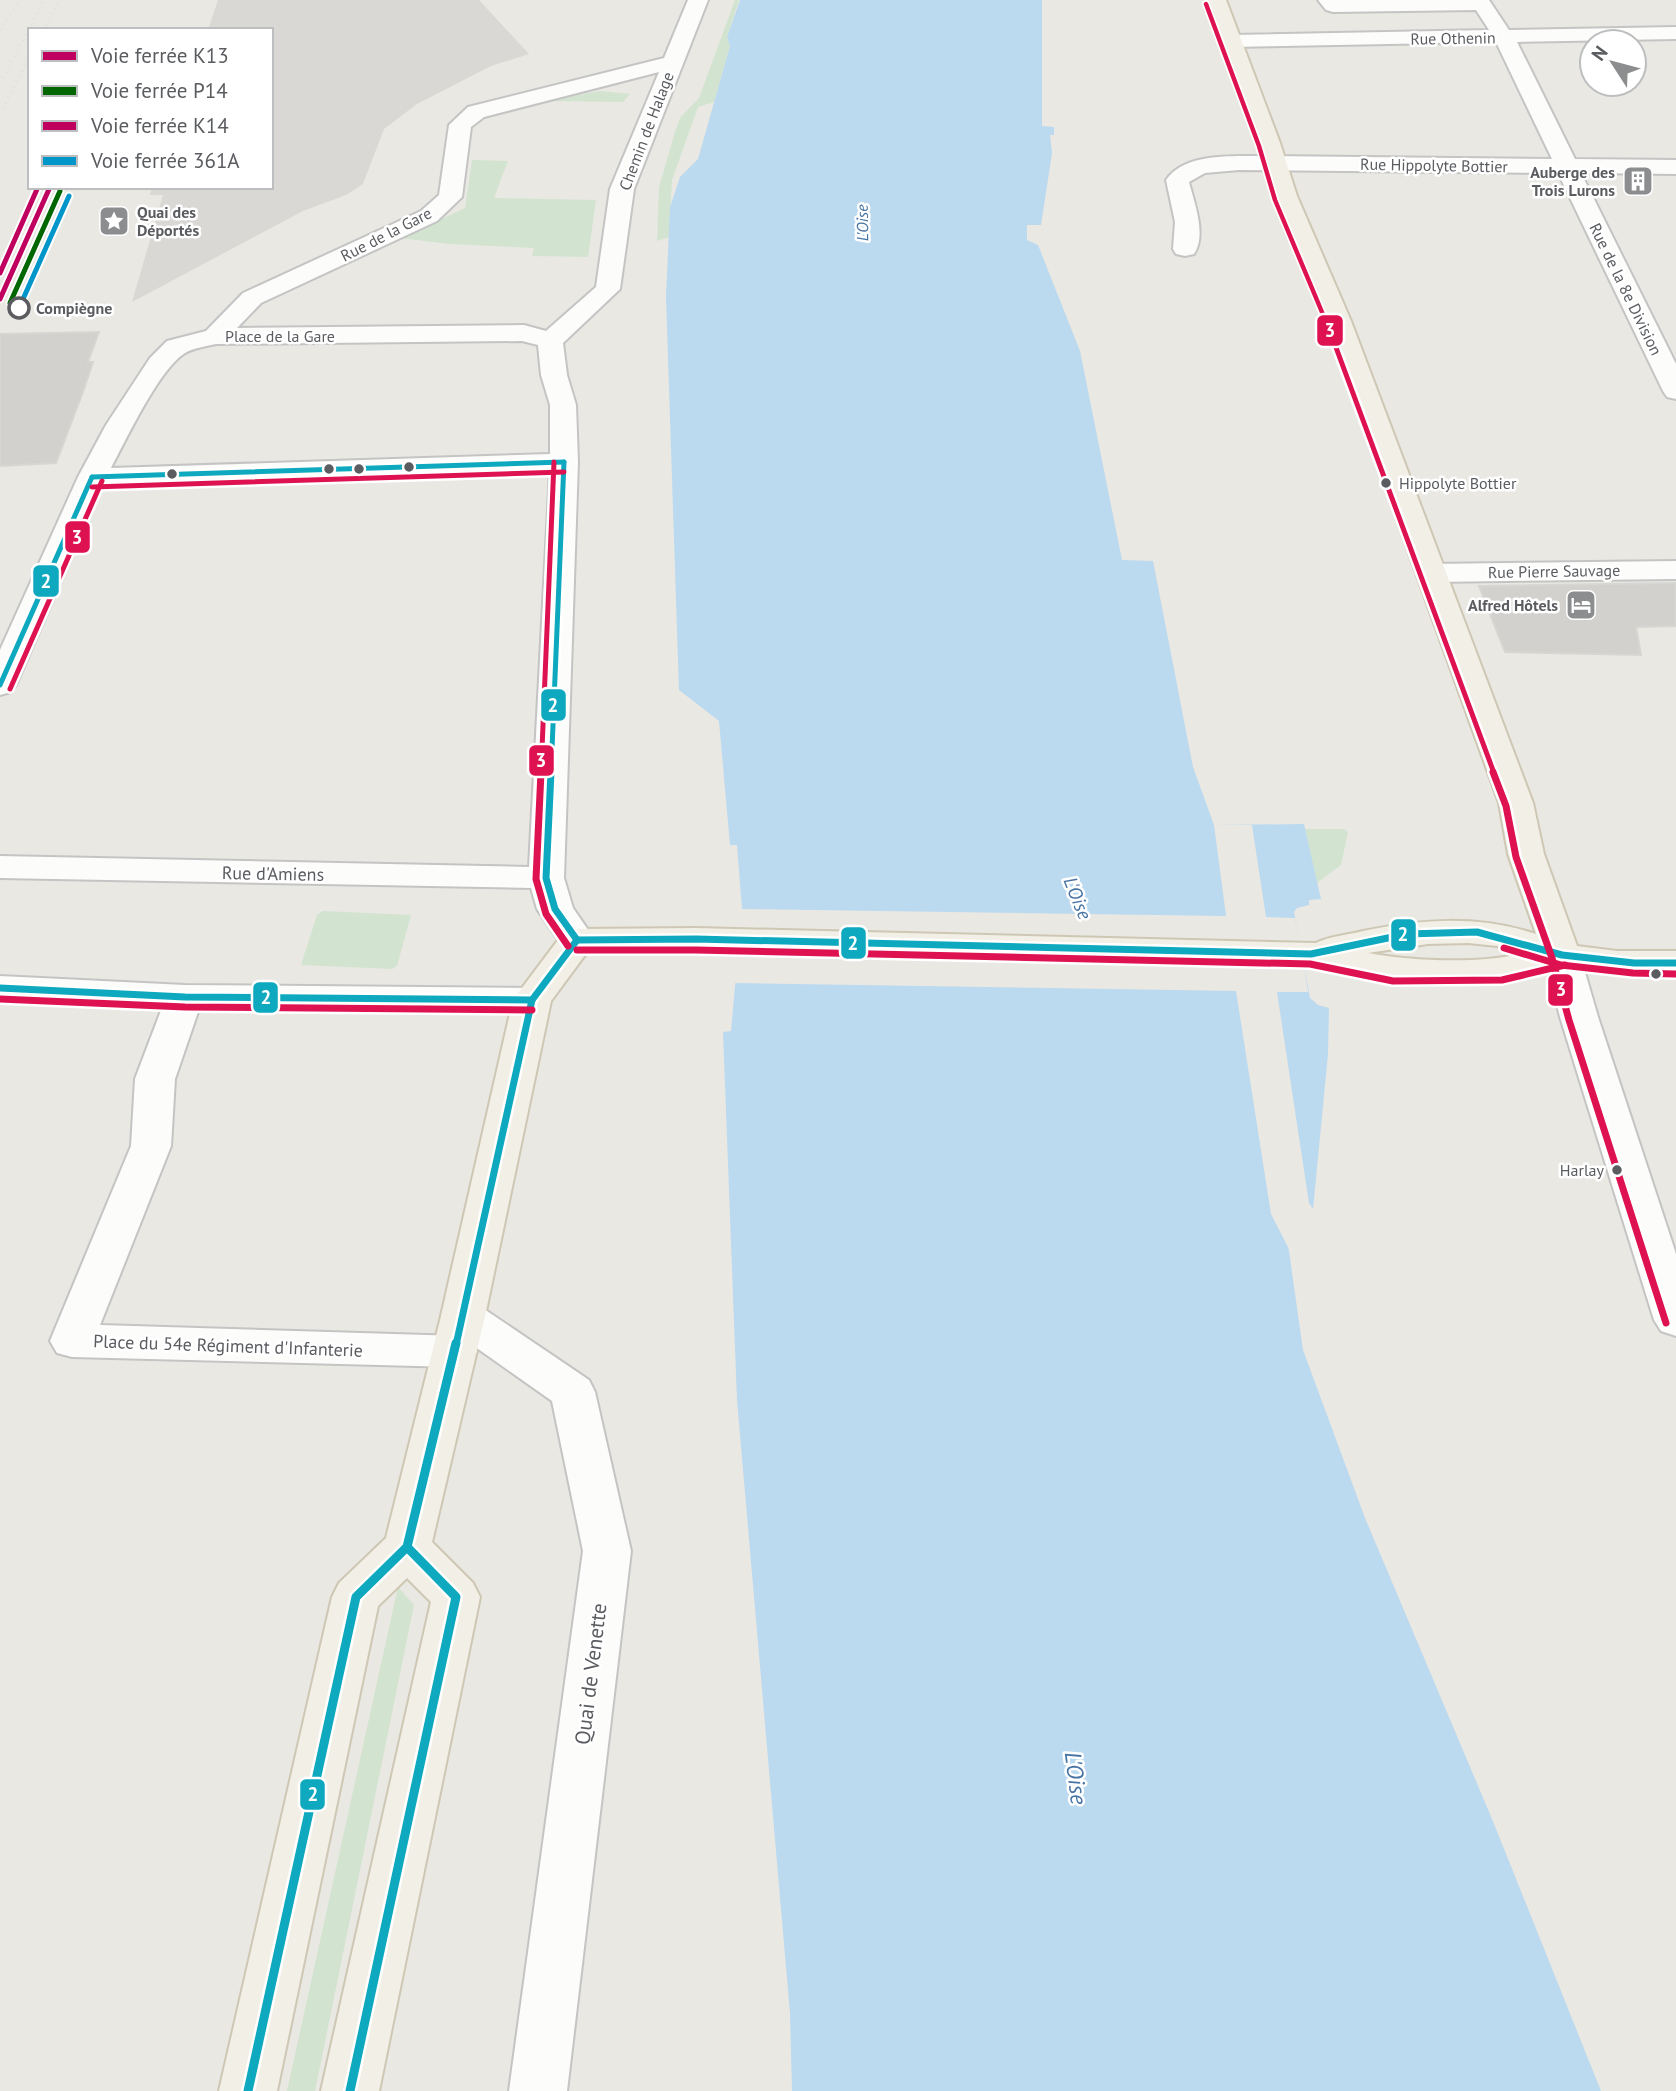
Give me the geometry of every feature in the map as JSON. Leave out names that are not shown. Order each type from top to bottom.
[{"type":"main road","points":[[1216,0],[1285,196],[1338,321],[1516,803],[1526,854],[1562,955]]},
{"type":"main road","points":[[248,2091],[356,1597],[407,1548],[459,1333],[532,1000],[577,940],[696,939],[1311,954],[1393,970],[1501,970],[1562,955],[1633,963],[1676,962]]},
{"type":"main road","points":[[350,2091],[457,1597],[407,1548]]},
{"type":"street","name":"Chemin de Halage","points":[[550,341],[608,289],[622,189],[698,0]]},
{"type":"street","points":[[1328,0],[1333,6],[1480,2]]},
{"type":"street","name":"Rue de la 8e Division","points":[[1480,2],[1504,37],[1676,391]]},
{"type":"street","name":"Rue Othenin","points":[[1231,41],[1676,33]]},
{"type":"street","name":"Rue de la Gare","points":[[215,336],[252,298],[429,216],[450,197],[460,125],[476,112],[672,62]]},
{"type":"street","name":"Rue Hippolyte Bottier","points":[[1188,222],[1177,180],[1186,170],[1258,171],[1276,165],[1311,163],[1676,167]]},
{"type":"street","points":[[1185,249],[1188,222]]},
{"type":"street","points":[[1188,222],[1211,249]]},
{"type":"street","name":"Place de la Gare","points":[[92,477],[120,425],[159,364],[176,347],[215,336],[524,333],[550,341]]},
{"type":"street","points":[[550,341],[554,375],[563,405],[564,462],[546,878],[555,909],[577,940]]},
{"type":"street","points":[[0,685],[92,477],[564,462]]},
{"type":"street","name":"Rue Pierre Sauvage","points":[[1431,572],[1676,570]]},
{"type":"street","name":"Rue d'Amiens","points":[[0,867],[546,878]]},
{"type":"street","points":[[1562,955],[1579,1017],[1676,1320]]},
{"type":"street","points":[[0,988],[185,996],[532,1000]]},
{"type":"street","name":"Place du 54e Régiment d'Infanterie","points":[[185,996],[155,1079],[151,1146],[72,1341],[459,1333]]},
{"type":"street","name":"Quai de Venette","points":[[459,1333],[573,1392],[607,1551],[537,2091]]},
{"type":"shaded area","points":[[218,0],[479,0],[529,54],[491,66],[417,104],[384,129],[363,184],[346,195],[303,211],[132,302],[163,195],[150,195],[152,189],[273,189],[273,28],[209,28]]},
{"type":"green space","points":[[735,0],[739,0],[727,37],[730,46],[714,102],[698,107],[672,180],[669,237],[657,241],[659,187],[675,132],[680,118],[699,98]]},
{"type":"green space","points":[[600,91],[630,94],[623,102],[547,101]]},
{"type":"green space","points":[[472,160],[508,161],[494,198],[596,200],[588,257],[532,256],[534,248],[449,244],[400,238],[465,208]]},
{"type":"green space","points":[[1305,829],[1344,829],[1348,832],[1341,865],[1317,883]]},
{"type":"green space","points":[[323,911],[411,915],[397,966],[392,969],[301,965],[317,915]]},
{"type":"green space","points":[[398,1587],[414,1605],[315,2091],[287,2091]]},
{"type":"water","name":"L'Oise","points":[[740,0],[1042,0],[1042,126],[1054,127],[1054,135],[1050,135],[1052,153],[1041,225],[1027,225],[1027,240],[1038,245],[1080,351],[1122,560],[1153,561],[1193,767],[1214,825],[1304,824],[1321,899],[1309,900],[1309,905],[1297,908],[1294,912],[1310,998],[1318,1005],[1329,1008],[1328,1054],[1313,1209],[1299,1209],[1285,1223],[1303,1350],[1365,1518],[1492,1819],[1601,2091],[792,2091],[790,2013],[737,1400],[723,1032],[731,1031],[742,909],[737,845],[730,845],[719,721],[679,690],[666,297],[670,207],[680,177],[698,159],[730,46],[727,37]]},
{"type":"pier","points":[[1214,825],[1252,825],[1266,917],[1295,918],[1302,952],[1308,992],[1277,992],[1309,1203],[1315,1212],[1300,1213],[1288,1224],[1293,1257],[1271,1214],[1236,991],[732,983],[738,909],[1226,916]]},
{"type":"building","points":[[99,332],[88,362],[93,362],[56,463],[0,466],[0,334]]},
{"type":"building","points":[[1676,583],[1676,626],[1636,627],[1641,655],[1505,652],[1479,586]]},
{"type":"railway","points":[[0,30],[20,0]]},
{"type":"railway","points":[[29,28],[44,0]]},
{"type":"railway","points":[[44,28],[59,0]]},
{"type":"railway","points":[[0,83],[28,30]]},
{"type":"railway","points":[[0,114],[28,59]]},
{"type":"rail line","name":"K14","points":[[0,273],[37,189]]},
{"type":"rail line","name":"K13","points":[[0,299],[49,189]]},
{"type":"rail line","name":"P14","points":[[10,303],[60,191]]},
{"type":"rail line","name":"361A","points":[[19,308],[69,196]]},
{"type":"transit line","name":"3","points":[[1206,4],[1259,146],[1275,200],[1328,325],[1506,806],[1516,857],[1552,958],[1569,1020],[1666,1323]]},
{"type":"transit line","name":"3","points":[[554,462],[536,879],[546,914],[568,946]]},
{"type":"transit line","name":"2","points":[[564,462],[546,878],[555,909],[577,940]]},
{"type":"transit line","name":"2","points":[[92,477],[564,462]]},
{"type":"transit line","name":"3","points":[[92,487],[564,472]]},
{"type":"transit line","name":"2","points":[[0,685],[92,477]]},
{"type":"transit line","name":"3","points":[[10,689],[102,481]]},
{"type":"transit line","name":"2","points":[[577,940],[696,939],[1311,954],[1407,934],[1477,932],[1562,955],[1634,963],[1676,963]]},
{"type":"transit line","name":"2","points":[[248,2091],[356,1597],[407,1547],[463,1316],[532,1000],[577,940]]},
{"type":"transit line","name":"3","points":[[1504,948],[1561,965],[1633,973],[1676,974]]},
{"type":"transit line","name":"3","points":[[577,950],[696,950],[1310,964],[1393,981],[1502,980],[1565,965]]},
{"type":"transit line","name":"2","points":[[0,988],[185,997],[532,1000]]},
{"type":"transit line","name":"3","points":[[0,999],[185,1007],[532,1010]]},
{"type":"transit line","name":"2","points":[[350,2091],[456,1597],[407,1547]]},
{"type":"place","name":"Auberge des Trois Lurons","points":[[1638,181]]},
{"type":"place","name":"Quai des Déportés","points":[[114,221]]},
{"type":"place","name":"Compiègne","points":[[19,308]]},
{"type":"place","name":"Hippolyte Bottier","points":[[1386,483]]},
{"type":"place","name":"Alfred Hôtels","points":[[1581,605]]},
{"type":"place","name":"Harlay","points":[[1617,1170]]}]
